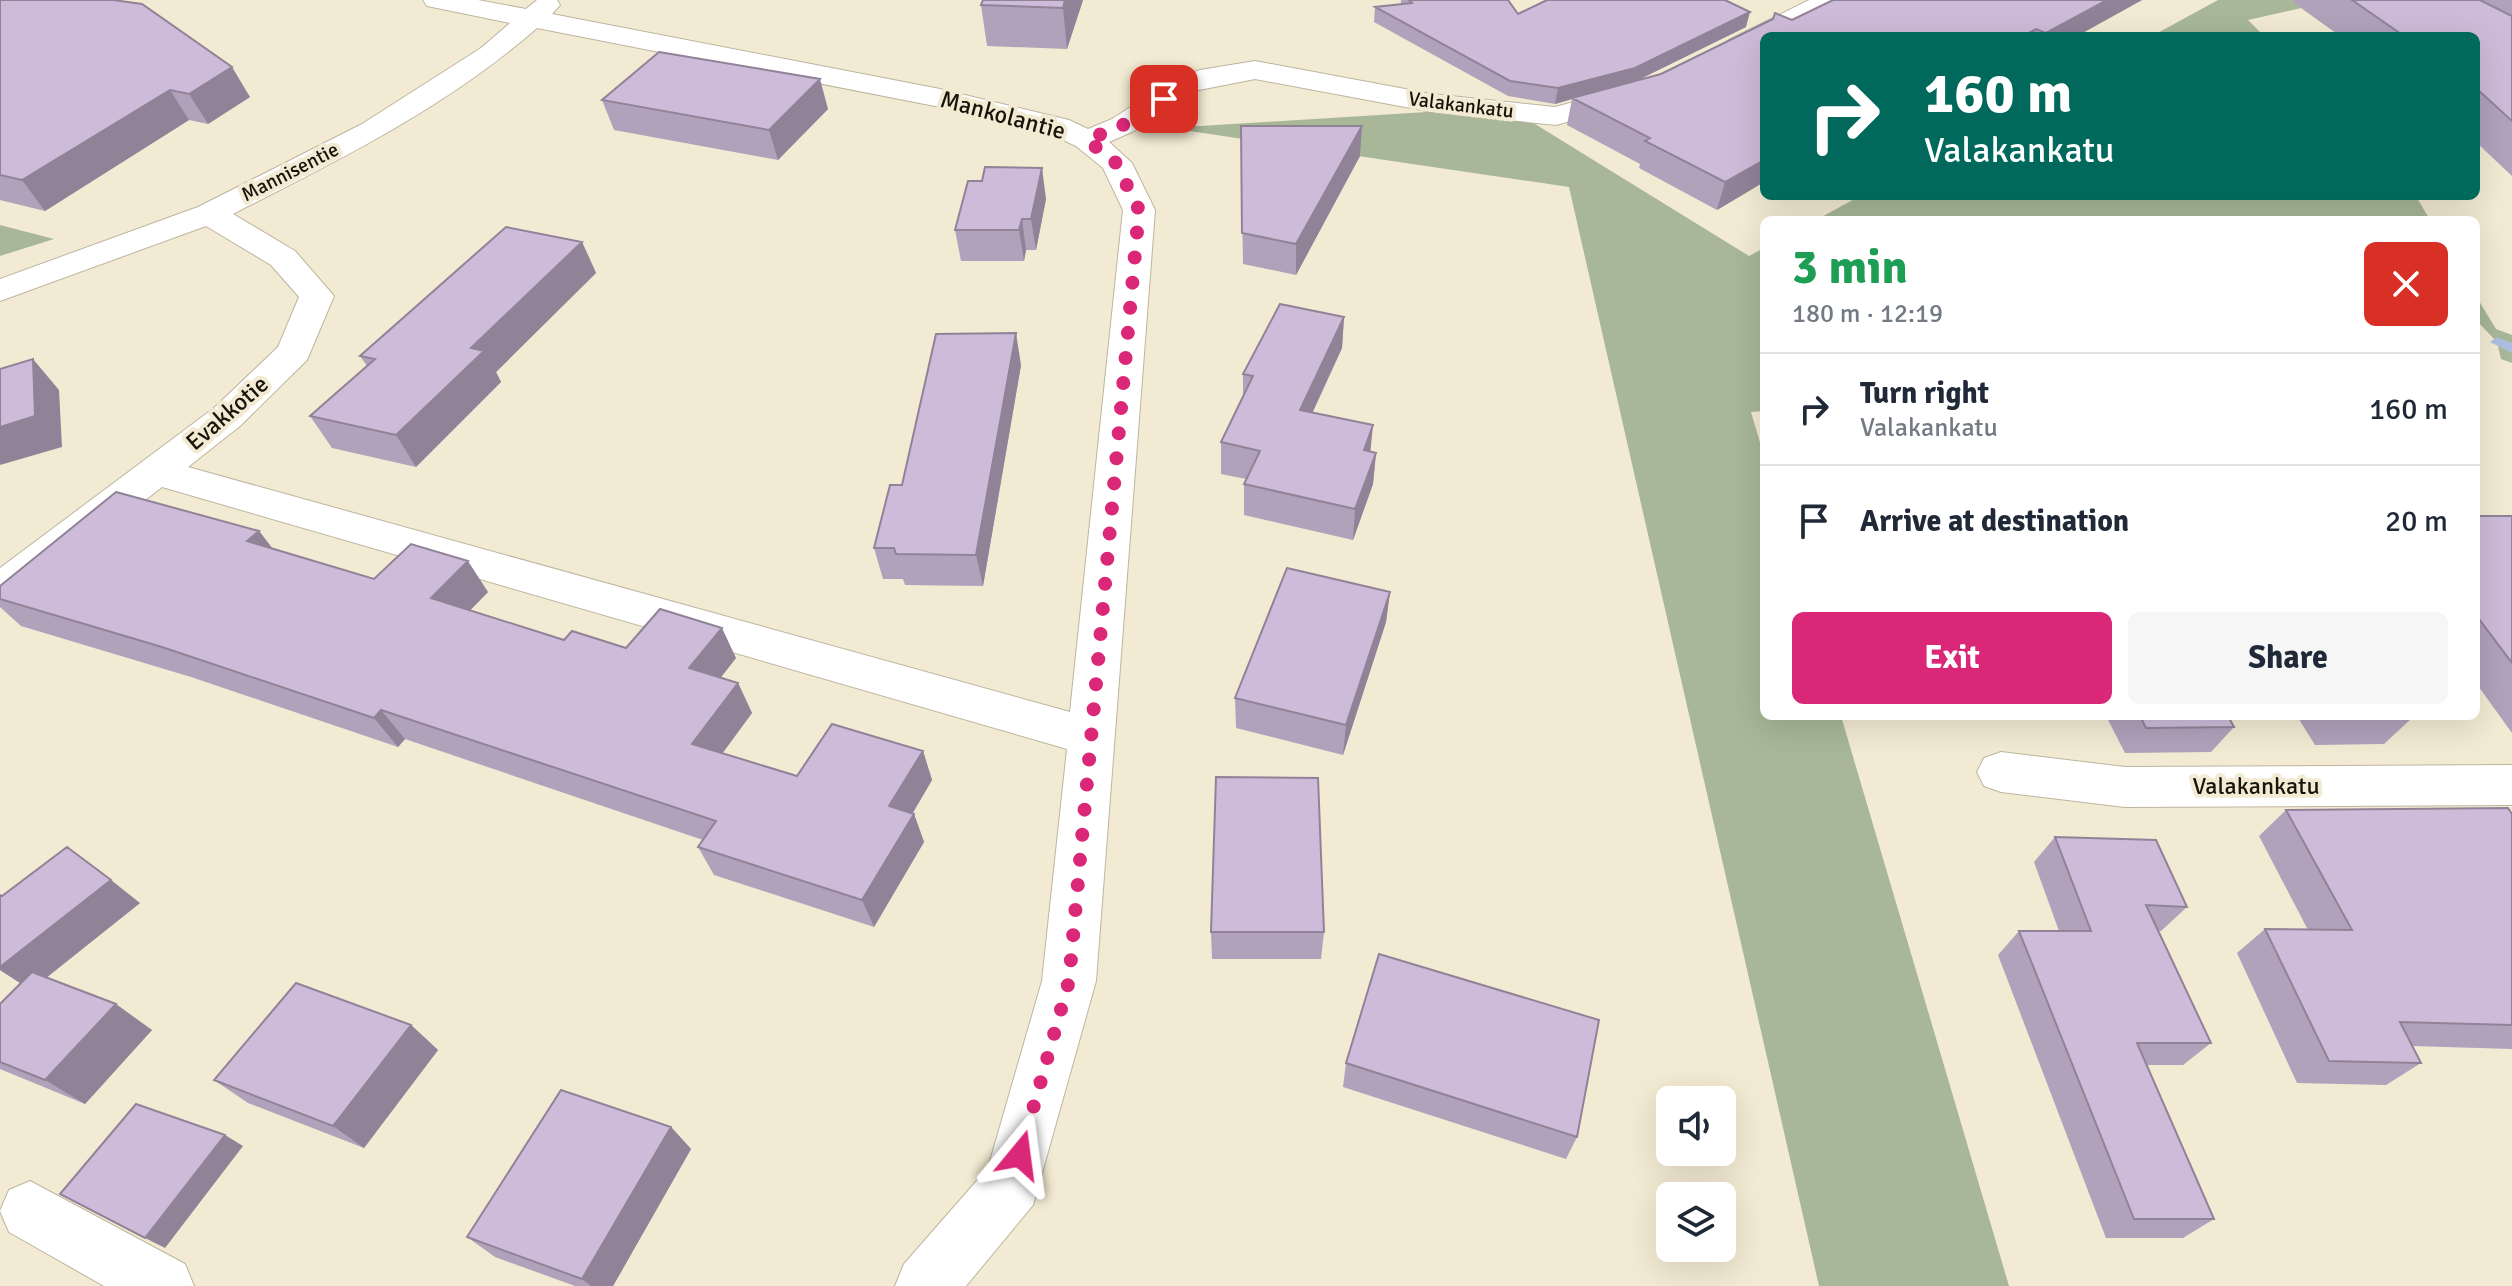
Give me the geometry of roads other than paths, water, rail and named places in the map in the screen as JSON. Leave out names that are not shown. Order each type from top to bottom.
[{"type":"street","name":"Mankolantie","points":[[436,0],[542,10],[1058,126],[1087,140],[1116,163],[1139,210],[1069,981],[1012,1184],[926,1286]]},
{"type":"street","points":[[1765,32],[1830,0]]},
{"type":"street","name":"Mannisentie","points":[[0,291],[209,214],[373,130],[491,54],[542,10]]},
{"type":"street","points":[[1715,57],[1760,35]]},
{"type":"street","name":"Valakankatu","points":[[1087,140],[1123,125],[1188,71],[1255,70],[1432,103],[1556,116],[1658,85]]},
{"type":"street","name":"Evakkotie","points":[[0,590],[227,417],[294,352],[317,296],[283,258],[209,214]]},
{"type":"street","points":[[158,472],[1092,737]]},
{"type":"street","name":"Valakankatu","points":[[2001,772],[2125,787],[2512,785]]},
{"type":"street","points":[[30,1211],[163,1286]]},
{"type":"waterway","points":[[2497,342],[2512,348]]}]
